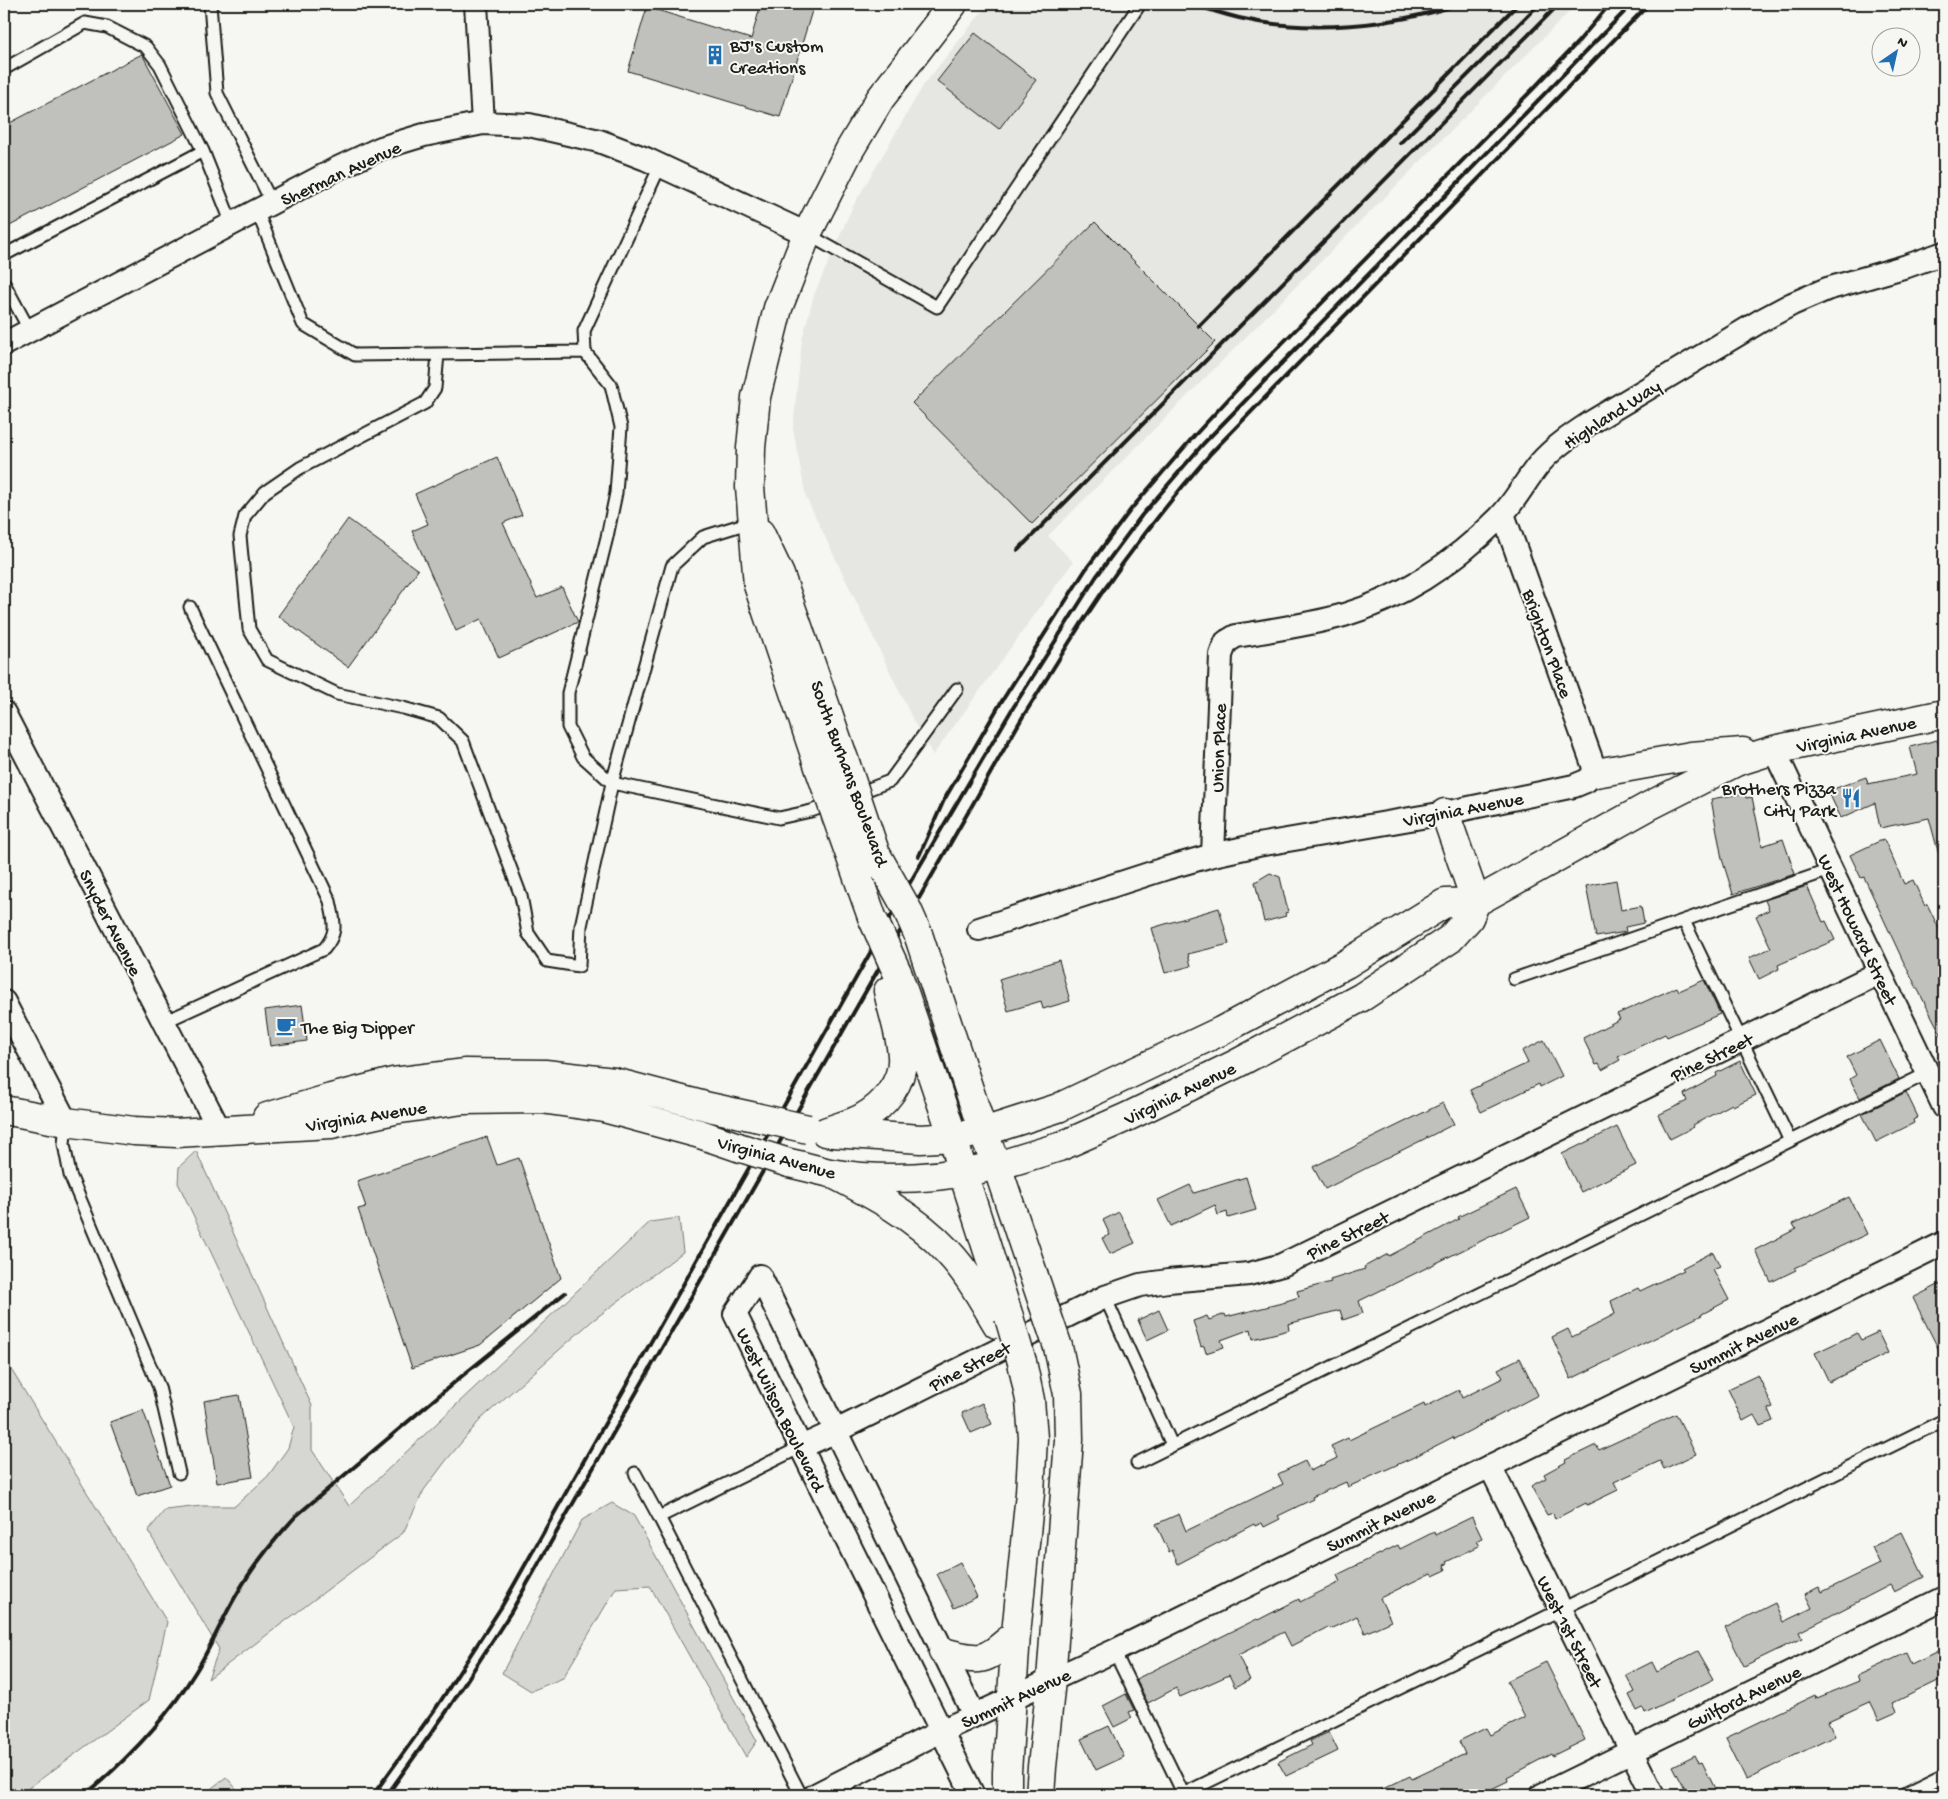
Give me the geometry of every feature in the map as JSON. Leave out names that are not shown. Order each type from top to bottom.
[{"type":"main road","name":"South Burhans Boulevard","points":[[953,4],[880,99],[849,152],[807,234],[778,308],[756,397],[751,448],[750,487],[754,521],[780,575],[833,766],[872,917],[892,980],[953,1137]]},
{"type":"main road","name":"Virginia Avenue","points":[[220,1131],[331,1098],[393,1082],[466,1073],[545,1074],[614,1082],[709,1108],[816,1130],[921,1139],[953,1137],[983,1132],[1058,1108],[1221,1031],[1346,964],[1445,903],[1476,902],[1693,782],[1736,762],[1774,750],[1944,714]]},
{"type":"main road","points":[[1596,773],[1691,756],[1774,750]]},
{"type":"main road","name":"South Burhans Boulevard","points":[[833,766],[918,934],[983,1132],[997,1166]]},
{"type":"main road","points":[[1445,813],[1476,902]]},
{"type":"main road","name":"Virginia Avenue","points":[[4,1110],[66,1122],[176,1133],[330,1124],[394,1110],[464,1100],[541,1099],[604,1108],[700,1134],[789,1163],[831,1173],[885,1177],[920,1177],[963,1173],[997,1166],[1059,1148],[1236,1064],[1362,997],[1450,939],[1469,918],[1476,902]]},
{"type":"main road","points":[[816,1130],[862,1118],[884,1100],[896,1085],[901,1071],[902,1055],[892,980]]},
{"type":"main road","points":[[953,1137],[1003,1321],[1030,1400],[1033,1438],[1030,1493],[1016,1634],[1007,1795]]},
{"type":"main road","points":[[997,1166],[1058,1348],[1068,1394],[1069,1440],[1051,1680],[1040,1795]]},
{"type":"main road","points":[[831,1173],[877,1196],[918,1225],[948,1251],[1003,1321]]},
{"type":"main road","points":[[944,1652],[970,1659],[989,1656],[1016,1634]]},
{"type":"street","points":[[476,4],[483,123]]},
{"type":"street","name":"Sherman Avenue","points":[[4,344],[338,168],[381,148],[424,135],[483,123],[529,125],[599,141],[660,166],[807,234]]},
{"type":"street","name":"Highland Way","points":[[1226,642],[1236,636],[1312,623],[1343,615],[1368,607],[1404,591],[1442,568],[1475,542],[1502,514],[1540,463],[1564,441],[1590,423],[1762,320],[1827,289],[1907,266],[1944,253]]},
{"type":"street","name":"Brighton Place","points":[[1502,514],[1596,773]]},
{"type":"street","name":"Union Place","points":[[1213,855],[1221,655],[1226,642]]},
{"type":"street","name":"Snyder Avenue","points":[[4,713],[220,1131]]},
{"type":"street","name":"West Howard Street","points":[[1774,750],[1879,973],[1944,1104]]},
{"type":"street","name":"Virginia Avenue","points":[[979,929],[1213,855],[1258,845],[1445,813],[1574,786],[1586,781],[1596,773]]},
{"type":"street","name":"Pine Street","points":[[801,1447],[836,1432],[1104,1297],[1140,1285],[1168,1280],[1249,1274],[1282,1265],[1879,973]]},
{"type":"street","points":[[4,1002],[66,1122]]},
{"type":"street","name":"Summit Avenue","points":[[815,1795],[941,1731],[1114,1651],[1944,1243]]},
{"type":"street","name":"West Wilson Boulevard","points":[[973,1795],[735,1314],[760,1276],[974,1716]]},
{"type":"street","name":"West 1st Street","points":[[1490,1466],[1652,1795]]},
{"type":"street","name":"Guilford Avenue","points":[[1542,1795],[1944,1598]]},
{"type":"lane","points":[[210,4],[217,93],[265,207],[303,324],[355,355],[585,352]]},
{"type":"lane","points":[[807,234],[937,307],[1140,4]]},
{"type":"lane","points":[[4,69],[85,24],[107,27],[146,47],[160,65],[203,151],[232,224]]},
{"type":"lane","points":[[4,255],[203,151]]},
{"type":"lane","points":[[660,166],[584,331],[585,352],[611,385],[621,428],[616,493],[568,694],[568,727],[583,757],[612,783],[779,818],[811,812],[890,780],[957,689]]},
{"type":"lane","points":[[4,283],[30,331]]},
{"type":"lane","points":[[438,354],[435,388],[425,403],[300,468],[265,492],[246,516],[240,536],[249,629],[267,660],[337,694],[439,718],[463,741],[520,896],[528,933],[547,961],[579,966],[581,926],[612,783],[672,566],[702,537],[754,521]]},
{"type":"lane","points":[[164,1022],[324,949],[332,939],[335,925],[330,901],[190,607]]},
{"type":"lane","points":[[1514,979],[1830,870]]},
{"type":"lane","points":[[1684,921],[1790,1141]]},
{"type":"lane","points":[[1137,1463],[1928,1073]]},
{"type":"lane","points":[[66,1122],[64,1144],[70,1175],[158,1386],[179,1473]]},
{"type":"lane","points":[[1104,1297],[1172,1445]]},
{"type":"lane","points":[[1114,1651],[1183,1794],[1944,1420]]},
{"type":"lane","points":[[659,1517],[801,1447]]},
{"type":"lane","points":[[635,1473],[801,1795]]},
{"type":"lane","points":[[1903,1795],[1944,1775]]},
{"type":"shaded area","points":[[988,4],[1577,4],[1048,536],[1073,562],[933,755],[915,724],[806,497],[793,429],[802,340],[814,295],[852,208],[923,86]]},
{"type":"shaded area","points":[[196,1151],[312,1406],[312,1450],[349,1506],[650,1222],[679,1218],[683,1252],[592,1321],[481,1419],[424,1490],[403,1533],[208,1679],[219,1649],[148,1531],[165,1510],[201,1506],[235,1506],[268,1476],[288,1448],[294,1427],[178,1183],[179,1167]]},
{"type":"shaded area","points":[[4,1358],[167,1622],[149,1700],[19,1795],[4,1795]]},
{"type":"shaded area","points":[[612,1503],[634,1516],[757,1741],[746,1757],[650,1586],[616,1588],[563,1678],[531,1691],[502,1673],[582,1520]]},
{"type":"shaded area","points":[[226,1777],[242,1795],[203,1795]]},
{"type":"building","name":"BJ's Custom Creations","points":[[761,4],[814,4],[780,117],[628,71],[647,7],[751,39]]},
{"type":"building","points":[[975,33],[1036,80],[999,129],[937,81]]},
{"type":"building","points":[[142,54],[185,134],[4,229],[4,126]]},
{"type":"building","points":[[1095,222],[1215,342],[1032,524],[912,403]]},
{"type":"building","points":[[497,457],[522,515],[503,523],[537,598],[562,587],[578,622],[499,658],[481,619],[456,631],[412,531],[428,524],[415,494]]},
{"type":"building","points":[[348,519],[418,570],[348,667],[278,616]]},
{"type":"building","points":[[1937,740],[1941,752],[1944,751],[1944,855],[1939,855],[1929,818],[1880,828],[1875,803],[1841,818],[1828,791],[1866,777],[1868,784],[1917,774],[1910,747]]},
{"type":"building","points":[[1745,793],[1746,798],[1752,797],[1762,846],[1783,839],[1795,874],[1733,894],[1722,859],[1711,799]]},
{"type":"building","points":[[1884,839],[1904,884],[1913,880],[1944,939],[1944,1040],[1904,963],[1864,877],[1861,878],[1850,855]]},
{"type":"building","points":[[1270,873],[1280,877],[1288,912],[1285,913],[1286,916],[1264,922],[1255,882]]},
{"type":"building","points":[[1616,880],[1621,910],[1641,906],[1644,923],[1625,927],[1626,932],[1596,937],[1586,886]]},
{"type":"building","points":[[1807,886],[1823,922],[1826,921],[1835,940],[1778,965],[1779,969],[1759,979],[1749,958],[1771,948],[1756,916],[1769,910],[1765,900]]},
{"type":"building","points":[[1219,908],[1229,944],[1188,954],[1191,966],[1165,973],[1152,928]]},
{"type":"building","points":[[1059,960],[1070,1001],[1043,1009],[1041,1001],[1008,1011],[999,979]]},
{"type":"building","points":[[1704,980],[1720,1014],[1667,1037],[1665,1034],[1618,1057],[1620,1060],[1602,1070],[1599,1064],[1596,1065],[1583,1038],[1620,1019],[1617,1014],[1677,987],[1679,991]]},
{"type":"building","name":"The Big Dipper","points":[[302,1005],[307,1041],[270,1046],[265,1010]]},
{"type":"building","points":[[1544,1040],[1562,1076],[1540,1087],[1539,1084],[1481,1112],[1470,1090],[1528,1063],[1522,1051]]},
{"type":"building","points":[[1880,1040],[1899,1079],[1860,1098],[1850,1079],[1856,1075],[1847,1057]]},
{"type":"building","points":[[1740,1061],[1756,1095],[1733,1106],[1732,1104],[1670,1139],[1658,1115],[1687,1101],[1684,1094],[1717,1076],[1716,1073]]},
{"type":"building","points":[[1906,1092],[1918,1117],[1913,1120],[1914,1123],[1876,1142],[1862,1114]]},
{"type":"building","points":[[1443,1103],[1454,1124],[1325,1189],[1313,1167]]},
{"type":"building","points":[[1617,1127],[1636,1165],[1581,1192],[1562,1154]]},
{"type":"building","points":[[487,1137],[497,1165],[519,1158],[561,1278],[480,1345],[412,1368],[358,1209],[366,1207],[357,1181]]},
{"type":"building","points":[[1246,1177],[1256,1210],[1228,1218],[1227,1212],[1218,1215],[1215,1205],[1171,1226],[1158,1200],[1190,1185],[1194,1193]]},
{"type":"building","points":[[1516,1189],[1530,1217],[1359,1301],[1363,1313],[1343,1320],[1340,1310],[1288,1324],[1289,1330],[1253,1339],[1251,1329],[1221,1340],[1224,1347],[1206,1353],[1204,1346],[1201,1347],[1193,1321],[1207,1316],[1209,1320],[1225,1314],[1226,1317],[1299,1297],[1297,1291],[1331,1282],[1330,1280],[1365,1269],[1364,1267],[1388,1254],[1389,1256],[1459,1219],[1458,1217]]},
{"type":"building","points":[[1849,1197],[1867,1234],[1795,1268],[1796,1270],[1771,1282],[1755,1250],[1796,1229],[1793,1224]]},
{"type":"building","points":[[1119,1212],[1135,1243],[1110,1254],[1102,1238],[1110,1235],[1103,1220]]},
{"type":"building","points":[[1713,1252],[1720,1266],[1713,1269],[1729,1300],[1571,1379],[1552,1337],[1568,1329],[1572,1337],[1598,1324],[1615,1314],[1611,1301],[1638,1288],[1640,1291],[1684,1270],[1682,1268]]},
{"type":"building","points":[[1944,1282],[1944,1360],[1913,1298]]},
{"type":"building","points":[[1159,1310],[1168,1330],[1147,1340],[1138,1320]]},
{"type":"building","points":[[1878,1332],[1888,1353],[1829,1382],[1815,1353],[1857,1333],[1861,1340]]},
{"type":"building","points":[[1520,1358],[1538,1395],[1454,1439],[1453,1437],[1348,1487],[1346,1482],[1312,1497],[1313,1499],[1278,1516],[1280,1519],[1264,1527],[1262,1523],[1255,1526],[1254,1524],[1178,1564],[1172,1550],[1169,1552],[1156,1524],[1179,1514],[1186,1531],[1283,1484],[1278,1474],[1305,1461],[1310,1471],[1337,1458],[1331,1446],[1348,1438],[1349,1440],[1424,1404],[1425,1407],[1459,1390],[1462,1398],[1503,1378],[1498,1369]]},
{"type":"building","points":[[1758,1375],[1773,1407],[1768,1409],[1773,1421],[1760,1426],[1754,1415],[1743,1421],[1728,1389]]},
{"type":"building","points":[[239,1395],[253,1477],[217,1483],[204,1401]]},
{"type":"building","points":[[982,1403],[992,1424],[971,1433],[962,1413]]},
{"type":"building","points":[[143,1410],[170,1485],[137,1496],[110,1422]]},
{"type":"building","points":[[1676,1414],[1696,1454],[1664,1469],[1660,1461],[1614,1482],[1618,1490],[1587,1505],[1586,1503],[1555,1519],[1553,1513],[1547,1515],[1531,1486],[1546,1478],[1544,1474],[1566,1462],[1565,1460],[1596,1445],[1599,1450]]},
{"type":"building","points":[[1472,1517],[1482,1538],[1476,1541],[1479,1546],[1446,1562],[1447,1564],[1444,1565],[1446,1570],[1433,1576],[1431,1573],[1380,1598],[1391,1621],[1365,1633],[1357,1616],[1330,1629],[1328,1627],[1291,1646],[1284,1632],[1238,1655],[1250,1680],[1235,1687],[1229,1675],[1180,1697],[1176,1688],[1148,1703],[1136,1679],[1299,1599],[1300,1602],[1340,1582],[1337,1575],[1398,1545],[1400,1549],[1434,1532],[1435,1535]]},
{"type":"building","points":[[1902,1532],[1924,1577],[1894,1592],[1890,1585],[1799,1632],[1802,1638],[1744,1666],[1725,1628],[1775,1603],[1783,1622],[1812,1608],[1805,1594],[1819,1587],[1822,1592],[1880,1564],[1872,1547]]},
{"type":"building","points":[[960,1562],[977,1597],[954,1608],[937,1574]]},
{"type":"building","points":[[1944,1648],[1944,1678],[1893,1703],[1897,1712],[1879,1720],[1870,1702],[1828,1721],[1835,1736],[1746,1779],[1726,1738],[1816,1695],[1817,1698],[1859,1681],[1857,1676],[1906,1653],[1911,1664]]},
{"type":"building","points":[[1698,1651],[1714,1679],[1645,1713],[1643,1708],[1637,1711],[1629,1695],[1635,1692],[1626,1675],[1652,1662],[1657,1672]]},
{"type":"building","points":[[1546,1662],[1585,1740],[1552,1756],[1551,1754],[1507,1777],[1508,1781],[1479,1795],[1370,1795],[1410,1776],[1412,1779],[1465,1754],[1459,1741],[1486,1728],[1490,1735],[1525,1718],[1507,1681]]},
{"type":"building","points":[[1126,1694],[1134,1710],[1129,1712],[1132,1718],[1114,1727],[1103,1706]]},
{"type":"building","points":[[1109,1726],[1124,1757],[1096,1770],[1081,1739]]},
{"type":"building","points":[[1329,1732],[1338,1751],[1286,1776],[1278,1762],[1312,1745],[1310,1741]]},
{"type":"building","points":[[1695,1755],[1699,1763],[1702,1762],[1718,1795],[1688,1795],[1673,1766]]},
{"type":"railway","points":[[1192,4],[1265,23],[1293,26],[1350,25],[1379,22],[1434,12],[1459,4]]},
{"type":"railway","points":[[1199,326],[1518,4]]},
{"type":"railway","points":[[1400,143],[1539,4]]},
{"type":"railway","points":[[1018,550],[1559,4]]},
{"type":"railway","points":[[919,856],[944,800],[1000,704],[1086,569],[1132,508],[1194,436],[1245,381],[1533,89],[1577,43],[1610,4]]},
{"type":"railway","points":[[373,1795],[438,1705],[502,1606],[905,891],[1011,711],[1096,577],[1142,515],[1203,444],[1632,4]]},
{"type":"railway","points":[[387,1795],[447,1711],[511,1612],[1022,718],[1111,580],[1159,515],[1211,453],[1649,4]]},
{"type":"railway","points":[[85,1795],[131,1753],[172,1706],[201,1662],[250,1573],[296,1516],[462,1376],[565,1293]]},
{"type":"place","name":"BJ's Custom Creations","points":[[715,55]]},
{"type":"place","name":"Brothers Pizza City Park","points":[[1851,798]]},
{"type":"place","name":"The Big Dipper","points":[[286,1026]]}]
